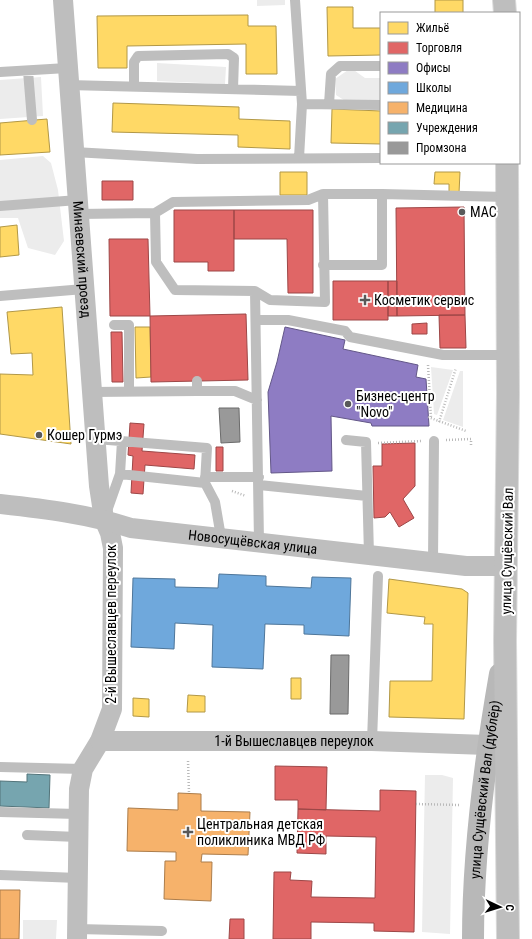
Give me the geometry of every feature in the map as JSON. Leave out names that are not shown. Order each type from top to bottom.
[{"type":"main road","points":[[504,0],[505,12]]},
{"type":"main road","name":"улица Сущёвский Вал","points":[[507,164],[507,566],[505,641],[508,939]]},
{"type":"main road","name":"улица Сущёвский Вал (дублёр)","points":[[473,939],[479,836],[487,745],[505,641]]},
{"type":"street","name":"Минаевский проезд","points":[[62,0],[99,486],[104,519]]},
{"type":"street","name":"Новосущёвская улица","points":[[0,504],[77,513],[104,519],[131,528],[221,537],[466,566],[507,566]]},
{"type":"street","name":"2-й Вышеславцев переулок","points":[[77,934],[79,789],[83,769],[100,741],[112,709],[113,548],[110,534],[104,519]]},
{"type":"street","name":"1-й Вышеславцев переулок","points":[[100,741],[372,741],[487,745]]},
{"type":"lane","points":[[294,0],[302,91],[299,158]]},
{"type":"lane","points":[[134,87],[134,62],[138,56],[228,54],[234,58],[233,89]]},
{"type":"lane","points":[[329,104],[331,74],[340,66],[380,66]]},
{"type":"lane","points":[[28,71],[32,120]]},
{"type":"lane","points":[[0,72],[28,71],[134,87],[302,91]]},
{"type":"lane","points":[[302,104],[380,105]]},
{"type":"lane","points":[[74,152],[197,158],[380,158]]},
{"type":"lane","points":[[0,206],[78,207],[154,212],[173,202],[308,200],[323,194],[507,197]]},
{"type":"lane","points":[[154,212],[156,262],[175,290],[256,291],[270,300],[324,302],[323,194]]},
{"type":"lane","points":[[323,265],[382,265],[382,194]]},
{"type":"lane","points":[[0,296],[84,289]]},
{"type":"lane","points":[[256,291],[259,542]]},
{"type":"lane","points":[[256,320],[288,320],[345,331],[350,337],[430,353],[480,356],[506,355]]},
{"type":"lane","points":[[114,325],[129,325],[129,391]]},
{"type":"lane","points":[[92,392],[197,386],[235,391],[257,400]]},
{"type":"lane","points":[[96,439],[207,448],[205,480],[215,502],[221,537]]},
{"type":"lane","points":[[346,440],[366,442],[368,554]]},
{"type":"lane","points":[[433,562],[434,440]]},
{"type":"lane","points":[[104,519],[120,474],[122,441]]},
{"type":"lane","points":[[120,474],[205,480],[259,481],[367,496]]},
{"type":"lane","points":[[372,741],[378,576]]},
{"type":"lane","points":[[0,766],[83,769]]},
{"type":"lane","points":[[0,812],[78,814]]},
{"type":"lane","points":[[27,835],[78,837]]},
{"type":"lane","points":[[0,876],[47,876],[78,878]]},
{"type":"lane","points":[[77,934],[162,931]]},
{"type":"path","points":[[428,362],[430,417],[439,422],[466,431]]},
{"type":"path","points":[[450,365],[462,366]]},
{"type":"path","points":[[439,422],[457,366]]},
{"type":"path","points":[[366,442],[471,439],[471,445]]},
{"type":"path","points":[[188,760],[189,794]]},
{"type":"path","points":[[416,804],[460,805]]},
{"type":"shaded area","points":[[257,0],[285,0],[285,5],[257,6]]},
{"type":"shaded area","points":[[157,63],[226,67],[225,84],[157,81]]},
{"type":"shaded area","points":[[351,68],[365,78],[380,78],[380,101],[347,102],[336,95],[335,79]]},
{"type":"shaded area","points":[[41,77],[43,116],[0,119],[0,80]]},
{"type":"shaded area","points":[[43,156],[51,163],[58,190],[64,241],[55,255],[28,248],[18,218],[0,218],[0,160]]},
{"type":"shaded area","points":[[431,367],[453,370],[437,415],[434,414]]},
{"type":"shaded area","points":[[460,371],[463,371],[463,427],[443,420]]},
{"type":"shaded area","points":[[425,775],[442,775],[453,778],[450,934],[422,932]]},
{"type":"shaded area","points":[[23,920],[57,920],[56,939],[23,939]]},
{"type":"building: Жильё","points":[[435,0],[463,0],[463,12],[435,12]]},
{"type":"building: Жильё","points":[[327,7],[353,7],[353,28],[380,28],[380,55],[328,56]]},
{"type":"building: Жильё","points":[[248,15],[248,26],[276,26],[277,74],[246,74],[246,44],[127,46],[127,68],[98,68],[97,16]]},
{"type":"building: Жильё","points":[[113,103],[239,107],[239,119],[290,121],[290,149],[238,147],[238,135],[112,132]]},
{"type":"building: Жильё","points":[[332,109],[380,111],[380,144],[331,143]]},
{"type":"building: Жильё","points":[[47,119],[50,152],[0,155],[0,123]]},
{"type":"building: Жильё","points":[[280,172],[307,172],[307,195],[280,195]]},
{"type":"building: Жильё","points":[[435,172],[460,172],[459,193],[449,193],[449,184],[434,184]]},
{"type":"building: Жильё","points":[[17,225],[19,255],[0,257],[0,227]]},
{"type":"building: Жильё","points":[[62,307],[71,444],[0,434],[0,374],[33,375],[32,353],[11,354],[7,312]]},
{"type":"building: Жильё","points":[[135,327],[150,327],[151,377],[136,378]]},
{"type":"building: Жильё","points":[[389,579],[462,589],[468,593],[464,719],[389,717],[390,681],[432,681],[433,624],[424,624],[425,617],[387,613]]},
{"type":"building: Жильё","points":[[291,678],[301,678],[301,699],[291,699]]},
{"type":"building: Жильё","points":[[188,695],[205,696],[205,712],[187,712]]},
{"type":"building: Жильё","points":[[133,698],[149,699],[149,717],[133,716]]},
{"type":"building: Торговля","points":[[102,181],[133,181],[133,200],[102,200]]},
{"type":"building: Торговля","points":[[464,207],[465,315],[397,316],[396,208]]},
{"type":"building: Торговля","points":[[174,210],[234,210],[234,271],[208,271],[208,262],[174,262]]},
{"type":"building: Торговля","points":[[234,210],[313,210],[313,293],[288,293],[287,239],[234,239]]},
{"type":"building: Торговля","points":[[109,239],[148,239],[150,316],[110,316]]},
{"type":"building: Торговля","points":[[333,281],[388,281],[388,320],[333,320]]},
{"type":"building: Торговля","points":[[388,281],[397,281],[397,316],[388,316]]},
{"type":"building: Торговля","points":[[246,314],[248,380],[151,382],[150,316]]},
{"type":"building: Торговля","points":[[439,315],[465,315],[466,348],[440,348]]},
{"type":"building: Торговля","points":[[427,323],[427,334],[412,334],[412,324]]},
{"type":"building: Торговля","points":[[111,332],[122,332],[123,382],[112,382]]},
{"type":"building: Торговля","points":[[130,423],[144,424],[142,451],[195,455],[194,469],[145,465],[143,494],[131,493],[133,456],[128,455]]},
{"type":"building: Торговля","points":[[415,443],[415,486],[403,499],[414,518],[399,527],[390,512],[385,517],[374,518],[373,466],[382,466],[382,444]]},
{"type":"building: Торговля","points":[[216,447],[223,447],[223,471],[216,471]]},
{"type":"building: Торговля","points":[[275,766],[327,767],[326,810],[298,809],[298,800],[275,800]]},
{"type":"building: Торговля","points":[[380,790],[416,791],[414,932],[374,931],[374,923],[311,922],[311,939],[273,939],[274,872],[291,872],[290,880],[312,881],[311,897],[375,898],[376,837],[326,836],[326,854],[297,853],[298,809],[380,811]]},
{"type":"building: Торговля","points":[[230,919],[244,919],[244,939],[229,939]]},
{"type":"building: Офисы","name":"Бизнес-центр \"Novo\"","points":[[285,327],[345,340],[343,349],[418,365],[416,377],[426,379],[429,426],[372,426],[371,423],[331,416],[332,471],[271,473],[268,392]]},
{"type":"building: Школы","points":[[219,574],[266,576],[266,586],[311,588],[312,577],[351,578],[349,636],[304,634],[304,625],[265,624],[263,669],[212,667],[213,625],[175,623],[174,649],[131,647],[133,578],[175,579],[175,587],[218,588]]},
{"type":"building: Медицина","name":"Центральная детская поликлиника МВД РФ","points":[[178,793],[201,794],[201,811],[250,812],[248,855],[202,854],[201,862],[212,862],[211,901],[164,899],[165,861],[176,861],[176,852],[127,851],[128,808],[178,810]]},
{"type":"building: Медицина","points":[[0,890],[20,890],[19,939],[0,939]]},
{"type":"building: Учреждения","points":[[27,774],[50,775],[49,808],[0,806],[0,781],[27,782]]},
{"type":"building: Промзона","points":[[219,408],[239,408],[240,442],[221,443]]},
{"type":"building: Промзона","points":[[331,655],[349,655],[348,714],[330,714]]},
{"type":"place","name":"MAC","points":[[462,212]]},
{"type":"place","name":"Косметик сервис","points":[[365,300]]},
{"type":"place","name":"Бизнес-центр \"Novo\"","points":[[348,404]]},
{"type":"place","name":"Кошер Гурмэ","points":[[39,435]]},
{"type":"place","name":"Центральная детская поликлиника МВД РФ","points":[[188,832]]}]
